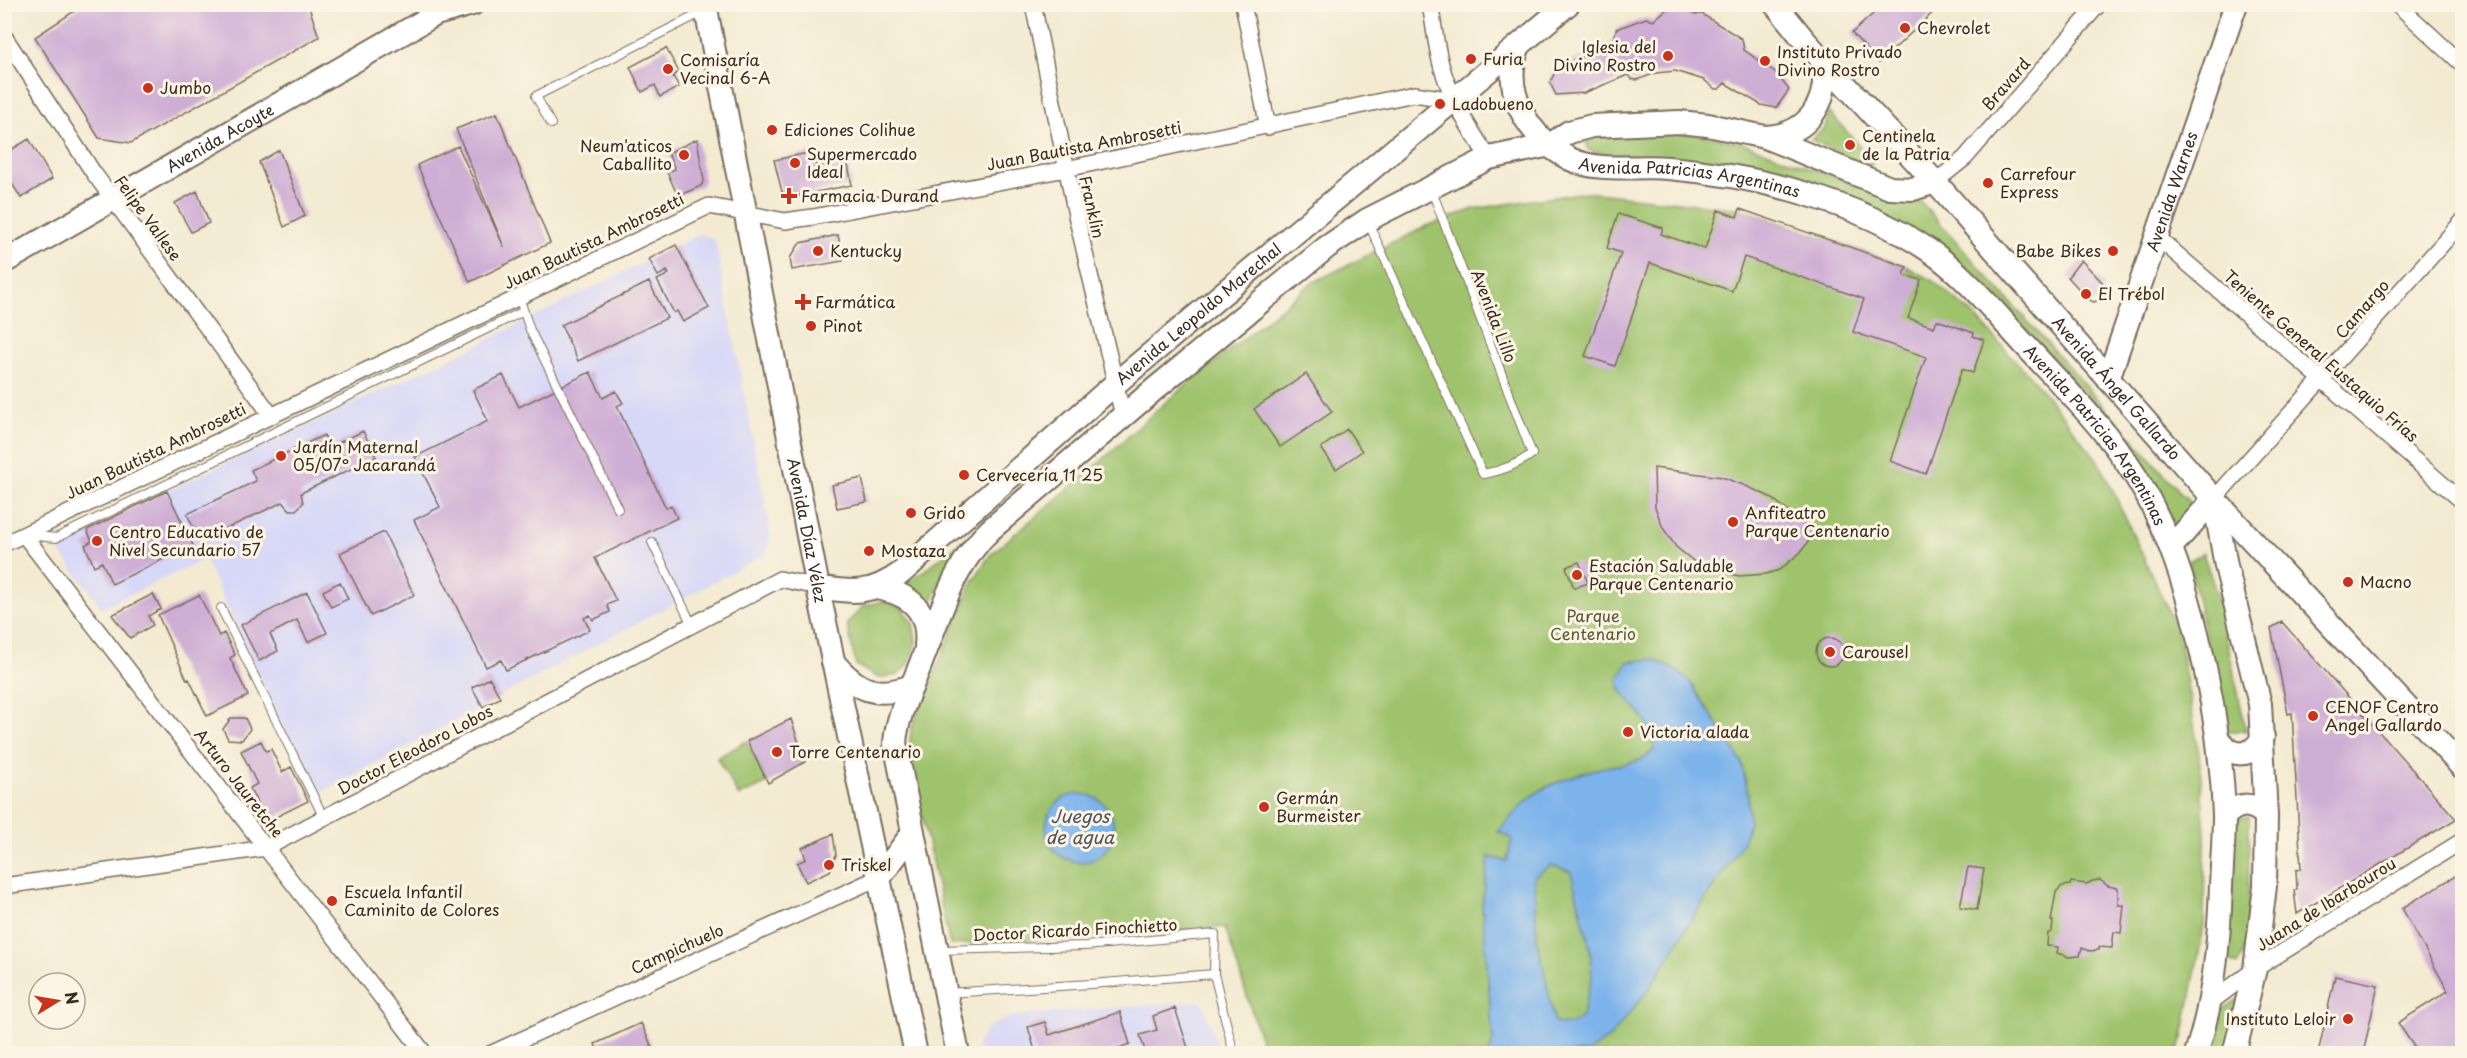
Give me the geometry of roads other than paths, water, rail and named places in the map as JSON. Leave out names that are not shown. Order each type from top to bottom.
[{"type":"main road","name":"Avenida Acoyte","points":[[4,262],[442,9],[472,4]]},
{"type":"main road","name":"Avenida Leopoldo Marechal","points":[[818,587],[855,592],[876,588],[915,562],[1115,384],[1568,4]]},
{"type":"main road","name":"Avenida Ángel Gallardo","points":[[1775,4],[2214,499],[2463,767]]},
{"type":"main road","name":"Avenida Warnes","points":[[2108,379],[2236,4]]},
{"type":"main road","name":"Avenida Díaz Vélez","points":[[706,7],[833,662],[916,1053]]},
{"type":"main road","points":[[1518,48],[1512,62],[1515,96],[1526,120],[1550,145]]},
{"type":"main road","points":[[1764,137],[1791,132],[1812,116],[1821,101],[1825,88],[1823,60]]},
{"type":"main road","name":"Avenida Patricias Argentinas","points":[[1489,158],[1550,145],[1569,132],[1592,126],[1678,122],[1708,125],[1764,137],[1890,188],[1913,189],[1935,182]]},
{"type":"main road","name":"Avenida Patricias Argentinas","points":[[1550,145],[1571,159],[1592,166],[1668,168],[1745,179],[1793,191],[1853,211],[1909,237],[1945,262],[1973,288],[2101,428],[2144,490],[2172,546],[2182,575],[2211,689],[2218,739],[2224,817],[2219,924],[2211,1002],[2196,1053]]},
{"type":"main road","name":"Avenida Leopoldo Marechal","points":[[912,686],[946,595],[967,556],[982,537],[1306,262],[1367,220],[1489,158]]},
{"type":"main road","points":[[2172,546],[2214,499]]},
{"type":"main road","points":[[2214,499],[2226,566],[2254,675],[2263,737],[2266,816],[2265,886],[2255,969],[2234,1053]]},
{"type":"main road","points":[[876,588],[905,597],[920,612],[926,630],[924,656]]},
{"type":"main road","points":[[833,662],[851,681],[870,690],[890,692],[912,686]]},
{"type":"main road","points":[[912,686],[898,725],[895,743],[958,1053]]},
{"type":"main road","points":[[2218,739],[2224,747],[2235,753],[2247,753],[2258,747],[2263,737]]},
{"type":"main road","points":[[2224,817],[2230,809],[2239,805],[2259,808],[2266,816]]},
{"type":"main road","points":[[880,877],[912,834]]},
{"type":"street","name":"Franklin","points":[[1033,4],[1066,169],[1123,416]]},
{"type":"street","points":[[1244,4],[1268,127]]},
{"type":"street","points":[[1430,4],[1442,67],[1454,100],[1489,158]]},
{"type":"street","name":"Bravard","points":[[1935,182],[1965,158],[2099,4]]},
{"type":"street","points":[[2397,4],[2463,64]]},
{"type":"street","name":"Felipe Vallese","points":[[4,36],[112,199],[271,415]]},
{"type":"street","name":"Juan Bautista Ambrosetti","points":[[4,544],[271,415],[520,305],[709,206],[785,221],[1066,169],[1414,94],[1454,100]]},
{"type":"street","name":"Camargo","points":[[2214,499],[2284,418],[2322,381],[2463,222]]},
{"type":"street","name":"Teniente General Eustaquio Frías","points":[[2157,237],[2463,501]]},
{"type":"street","name":"Arturo Jauretche","points":[[24,535],[425,1053]]},
{"type":"street","name":"Doctor Eleodoro Lobos","points":[[4,885],[266,849],[780,579],[818,587]]},
{"type":"street","name":"Juana de Ibarbourou","points":[[2211,1002],[2255,969],[2463,841]]},
{"type":"street","name":"Campichuelo","points":[[490,1053],[880,877]]},
{"type":"lane","points":[[551,124],[536,96],[706,7]]},
{"type":"lane","name":"Avenida Lillo","points":[[1367,220],[1483,474],[1511,467],[1532,454],[1430,187]]},
{"type":"lane","points":[[24,535],[56,538],[520,305],[530,330],[618,508]]},
{"type":"lane","points":[[652,542],[692,625]]},
{"type":"lane","points":[[221,608],[324,818]]},
{"type":"lane","name":"Doctor Ricardo Finochietto","points":[[936,951],[1085,946],[1215,934],[1214,974]]},
{"type":"lane","points":[[946,993],[1214,974],[1234,1053]]},
{"type":"water","points":[[1653,659],[1679,672],[1691,683],[1741,761],[1748,793],[1749,823],[1743,842],[1686,928],[1650,988],[1611,1036],[1587,1053],[1489,1053],[1493,1042],[1482,905],[1489,857],[1507,861],[1512,838],[1498,832],[1522,805],[1537,793],[1553,784],[1585,772],[1636,761],[1655,748],[1646,722],[1619,688],[1619,677],[1628,662]],"holes":[[[1551,865],[1571,872],[1590,948],[1592,979],[1582,1017],[1570,1025],[1555,1023],[1537,939],[1534,877]]]},
{"type":"water","name":"Juegos de agua","points":[[1080,794],[1093,797],[1104,804],[1111,815],[1114,828],[1111,841],[1104,852],[1093,859],[1080,862],[1067,859],[1056,852],[1049,841],[1046,828],[1049,815],[1056,804],[1067,797]]},
{"type":"place","name":"Chevrolet","points":[[1905,28]]},
{"type":"place","name":"Iglesia del Divino Rostro","points":[[1668,56]]},
{"type":"place","name":"Furia","points":[[1471,59]]},
{"type":"place","name":"Instituto Privado Divino Rostro","points":[[1765,61]]},
{"type":"place","name":"Comisaría Vecinal 6-A","points":[[668,69]]},
{"type":"place","name":"Jumbo","points":[[148,88]]},
{"type":"place","name":"Ladobueno","points":[[1440,104]]},
{"type":"place","name":"Ediciones Colihue","points":[[772,130]]},
{"type":"place","name":"Centinela de la Patria","points":[[1850,145]]},
{"type":"place","name":"Neum'aticos Caballito","points":[[684,155]]},
{"type":"place","name":"Supermercado Ideal","points":[[795,163]]},
{"type":"place","name":"Carrefour Express","points":[[1988,183]]},
{"type":"place","name":"Farmacia Durand","points":[[789,196]]},
{"type":"place","name":"Kentucky","points":[[818,251]]},
{"type":"place","name":"Babe Bikes","points":[[2113,251]]},
{"type":"place","name":"El Trébol","points":[[2086,294]]},
{"type":"place","name":"Farmática","points":[[803,302]]},
{"type":"place","name":"Pinot","points":[[811,326]]},
{"type":"place","name":"Jardín Maternal 05/07° Jacarandá","points":[[281,456]]},
{"type":"place","name":"Cervecería 11 25","points":[[964,475]]},
{"type":"place","name":"Grido","points":[[911,513]]},
{"type":"place","name":"Anfiteatro Parque Centenario","points":[[1733,522]]},
{"type":"place","name":"Centro Educativo de Nivel Secundario 57","points":[[97,541]]},
{"type":"place","name":"Mostaza","points":[[869,551]]},
{"type":"place","name":"Estación Saludable Parque Centenario","points":[[1577,575]]},
{"type":"place","name":"Macno","points":[[2348,582]]},
{"type":"place","name":"Carousel","points":[[1830,652]]},
{"type":"place","name":"CENOF Centro Angel Gallardo","points":[[2313,716]]},
{"type":"place","name":"Victoria alada","points":[[1628,732]]},
{"type":"place","name":"Torre Centenario","points":[[777,752]]},
{"type":"place","name":"Germán Burmeister","points":[[1264,807]]},
{"type":"place","name":"Triskel","points":[[829,865]]},
{"type":"place","name":"Escuela Infantil Caminito de Colores","points":[[332,901]]},
{"type":"place","name":"Instituto Leloir","points":[[2348,1019]]},
{"type":"park label","name":"Parque Centenario","points":[[1593,625]]}]
